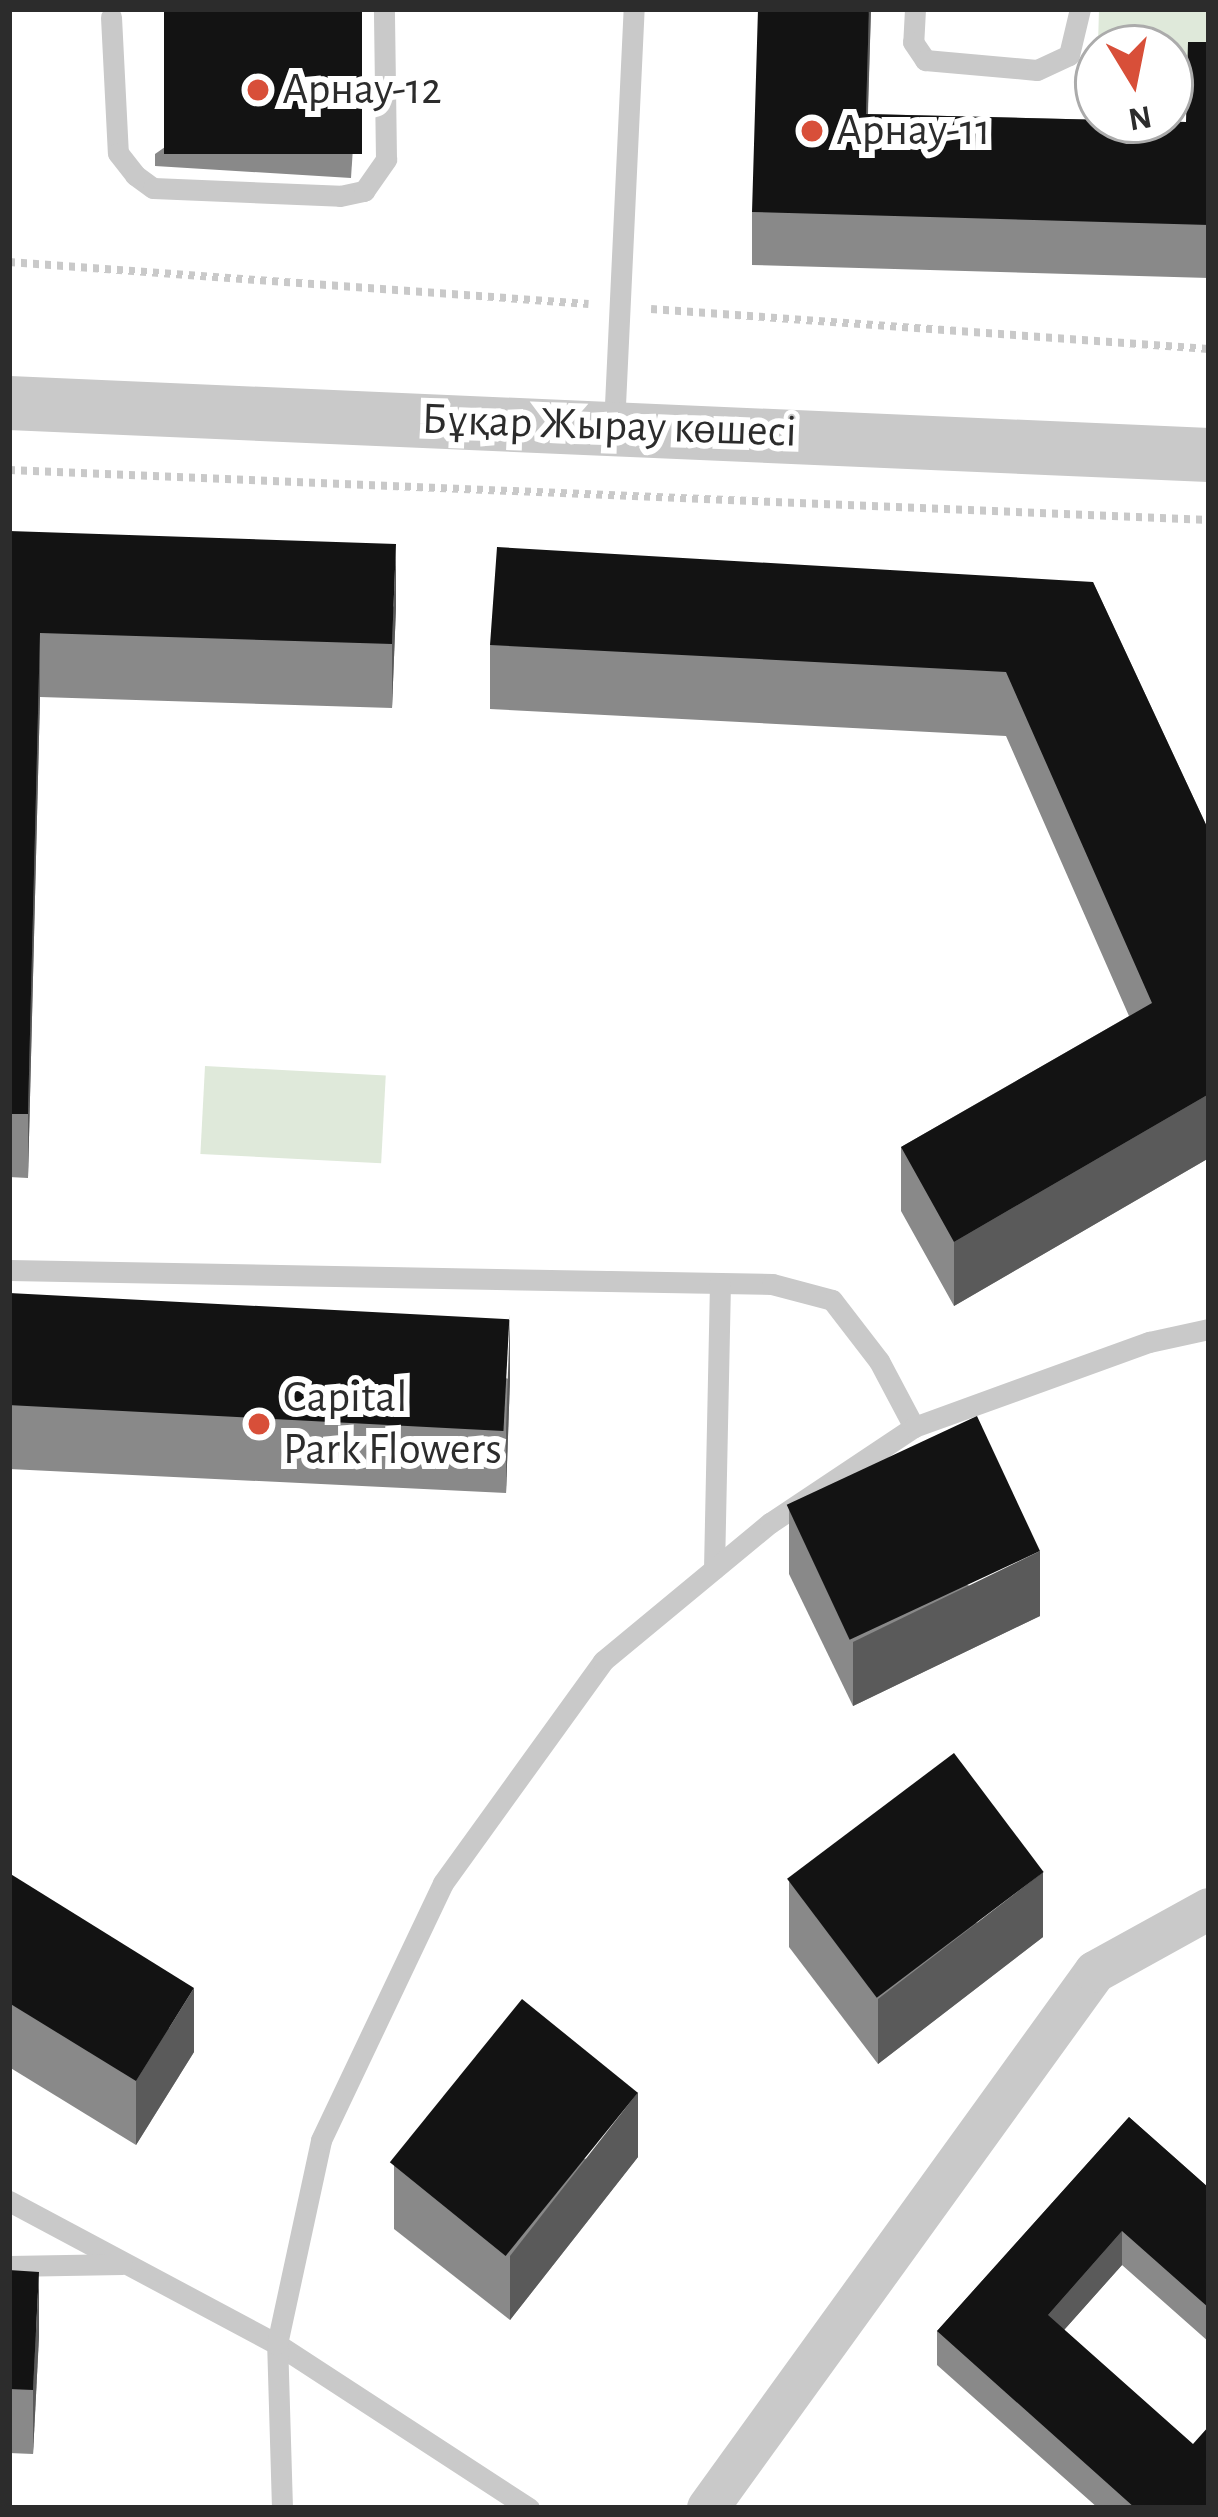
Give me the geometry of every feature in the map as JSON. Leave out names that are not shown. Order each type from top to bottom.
[{"type":"street","name":"Бұқар Жырау көшесі","points":[[9,403],[614,425],[1209,455]]},
{"type":"street","points":[[708,2508],[1095,1972],[1209,1909]]},
{"type":"lane","points":[[111,17],[118,153],[135,175],[153,188],[340,196],[364,191],[386,159],[384,9]]},
{"type":"lane","points":[[614,425],[634,9]]},
{"type":"lane","points":[[915,9],[913,42],[925,60],[1037,70],[1069,55],[1080,9]]},
{"type":"lane","points":[[9,1270],[772,1284],[832,1300],[879,1361],[914,1427]]},
{"type":"lane","points":[[714,1569],[720,1283]]},
{"type":"lane","points":[[283,2508],[278,2344],[321,2140],[443,1882],[603,1661],[714,1569],[914,1427],[1149,1342],[1209,1329]]},
{"type":"lane","points":[[9,2201],[278,2344],[529,2508]]},
{"type":"lane","points":[[9,2266],[127,2264]]},
{"type":"path","points":[[9,470],[1209,520]]},
{"type":"green space","points":[[1099,9],[1209,9],[1209,86],[1194,85],[1194,24],[1099,24]]},
{"type":"green space","points":[[205,1066],[386,1075],[381,1163],[200,1154]]},
{"type":"building","name":"Арнау-12","points":[[164,9],[362,9],[362,154],[164,154]]},
{"type":"building","name":"Арнау-11","points":[[758,9],[869,9],[866,114],[1074,119],[1074,144],[1194,144],[1194,42],[1209,42],[1209,225],[752,212]]},
{"type":"building","points":[[9,531],[396,544],[392,644],[40,633],[28,1114],[9,1114]]},
{"type":"building","points":[[497,547],[1093,582],[1209,831],[1209,1094],[954,1242],[901,1147],[1152,1003],[1006,672],[490,645]]},
{"type":"building","points":[[9,1293],[509,1319],[503,1431],[9,1405]]},
{"type":"building","points":[[977,1416],[1040,1551],[850,1640],[787,1505]]},
{"type":"building","points":[[954,1753],[1044,1872],[877,1998],[787,1879]]},
{"type":"building","points":[[9,1873],[194,1988],[136,2081],[9,2003]]},
{"type":"building","points":[[522,1999],[638,2093],[506,2256],[390,2162]]},
{"type":"building","points":[[1129,2117],[1209,2188],[1209,2308],[1122,2231],[1048,2315],[1193,2444],[1209,2426],[1209,2508],[1135,2508],[937,2331]]},
{"type":"building","points":[[9,2270],[39,2272],[33,2390],[9,2389]]},
{"type":"place","name":"Арнау-12","points":[[258,90]]},
{"type":"place","name":"Арнау-11","points":[[812,131]]},
{"type":"place","name":"Capital Park Flowers","points":[[259,1424]]}]
